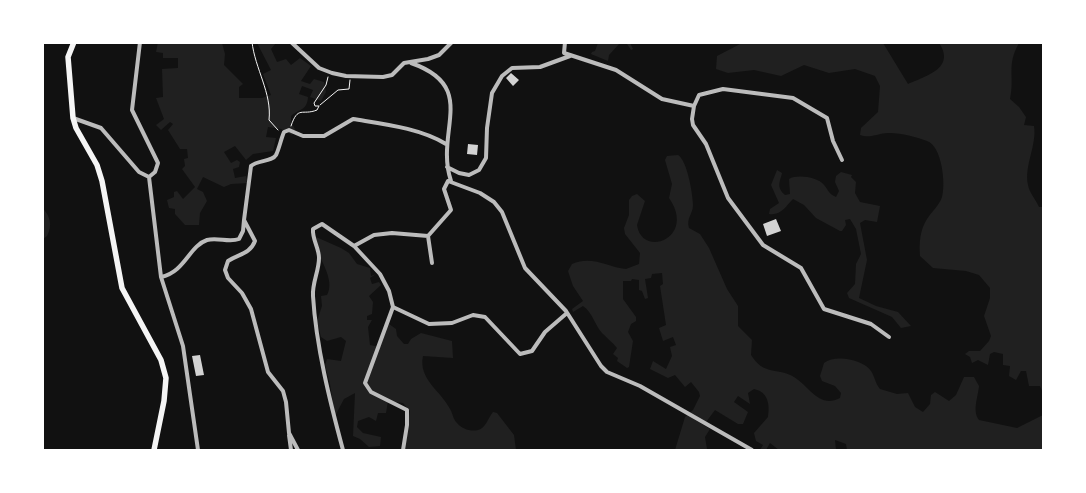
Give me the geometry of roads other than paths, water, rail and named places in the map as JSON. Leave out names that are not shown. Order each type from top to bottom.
[{"type":"main road","points":[[74,42],[68,57],[73,118],[76,128],[97,165],[102,181],[122,288],[161,360],[166,378],[164,401],[154,450]]},
{"type":"street","points":[[140,42],[132,110],[158,162],[155,172],[149,177]]},
{"type":"street","points":[[291,42],[314,64],[328,71],[346,76],[382,78],[392,74],[408,62],[428,59],[439,54],[452,42]]},
{"type":"street","points":[[565,42],[564,53],[616,70],[662,98],[694,106]]},
{"type":"street","points":[[447,167],[459,173],[469,175],[483,166],[486,158],[486,128],[492,93],[502,76],[512,68],[540,67],[571,56]]},
{"type":"street","points":[[408,62],[432,72],[444,82],[451,108],[446,144],[447,167],[452,181],[494,202],[502,212],[524,268],[534,280],[557,300],[601,366],[607,372],[640,386],[752,450]]},
{"type":"street","points":[[842,160],[833,141],[827,118],[793,98],[723,89],[698,95],[694,106],[693,125],[706,144],[724,190],[763,245],[801,268],[824,309],[871,324],[889,337]]},
{"type":"street","points":[[73,118],[101,128],[139,172],[149,177]]},
{"type":"street","points":[[161,277],[172,275],[207,240],[232,241],[239,239],[243,231],[251,166],[255,162],[275,156],[284,132],[289,130],[303,136],[324,136],[353,119],[425,134],[446,144]]},
{"type":"street","points":[[149,177],[161,277],[183,346],[198,450]]},
{"type":"street","points":[[428,236],[450,213],[450,205],[444,189],[448,181],[452,181]]},
{"type":"street","points":[[244,220],[252,232],[254,241],[252,247],[245,253],[228,261],[225,270],[228,278],[242,293],[251,309],[268,372],[282,391],[286,402],[291,450]]},
{"type":"street","points":[[343,450],[321,360],[315,317],[313,286],[319,261],[319,247],[312,234],[313,229],[322,224],[354,246],[380,274],[389,292],[393,307],[365,383],[371,392],[407,410],[408,426],[403,450]]},
{"type":"street","points":[[354,246],[374,235],[392,233],[428,236]]},
{"type":"street","points":[[428,236],[432,263]]},
{"type":"street","points":[[393,307],[429,324],[452,323],[473,315],[485,317],[520,354],[532,351],[545,332],[567,313]]},
{"type":"street","points":[[288,433],[298,450]]}]
